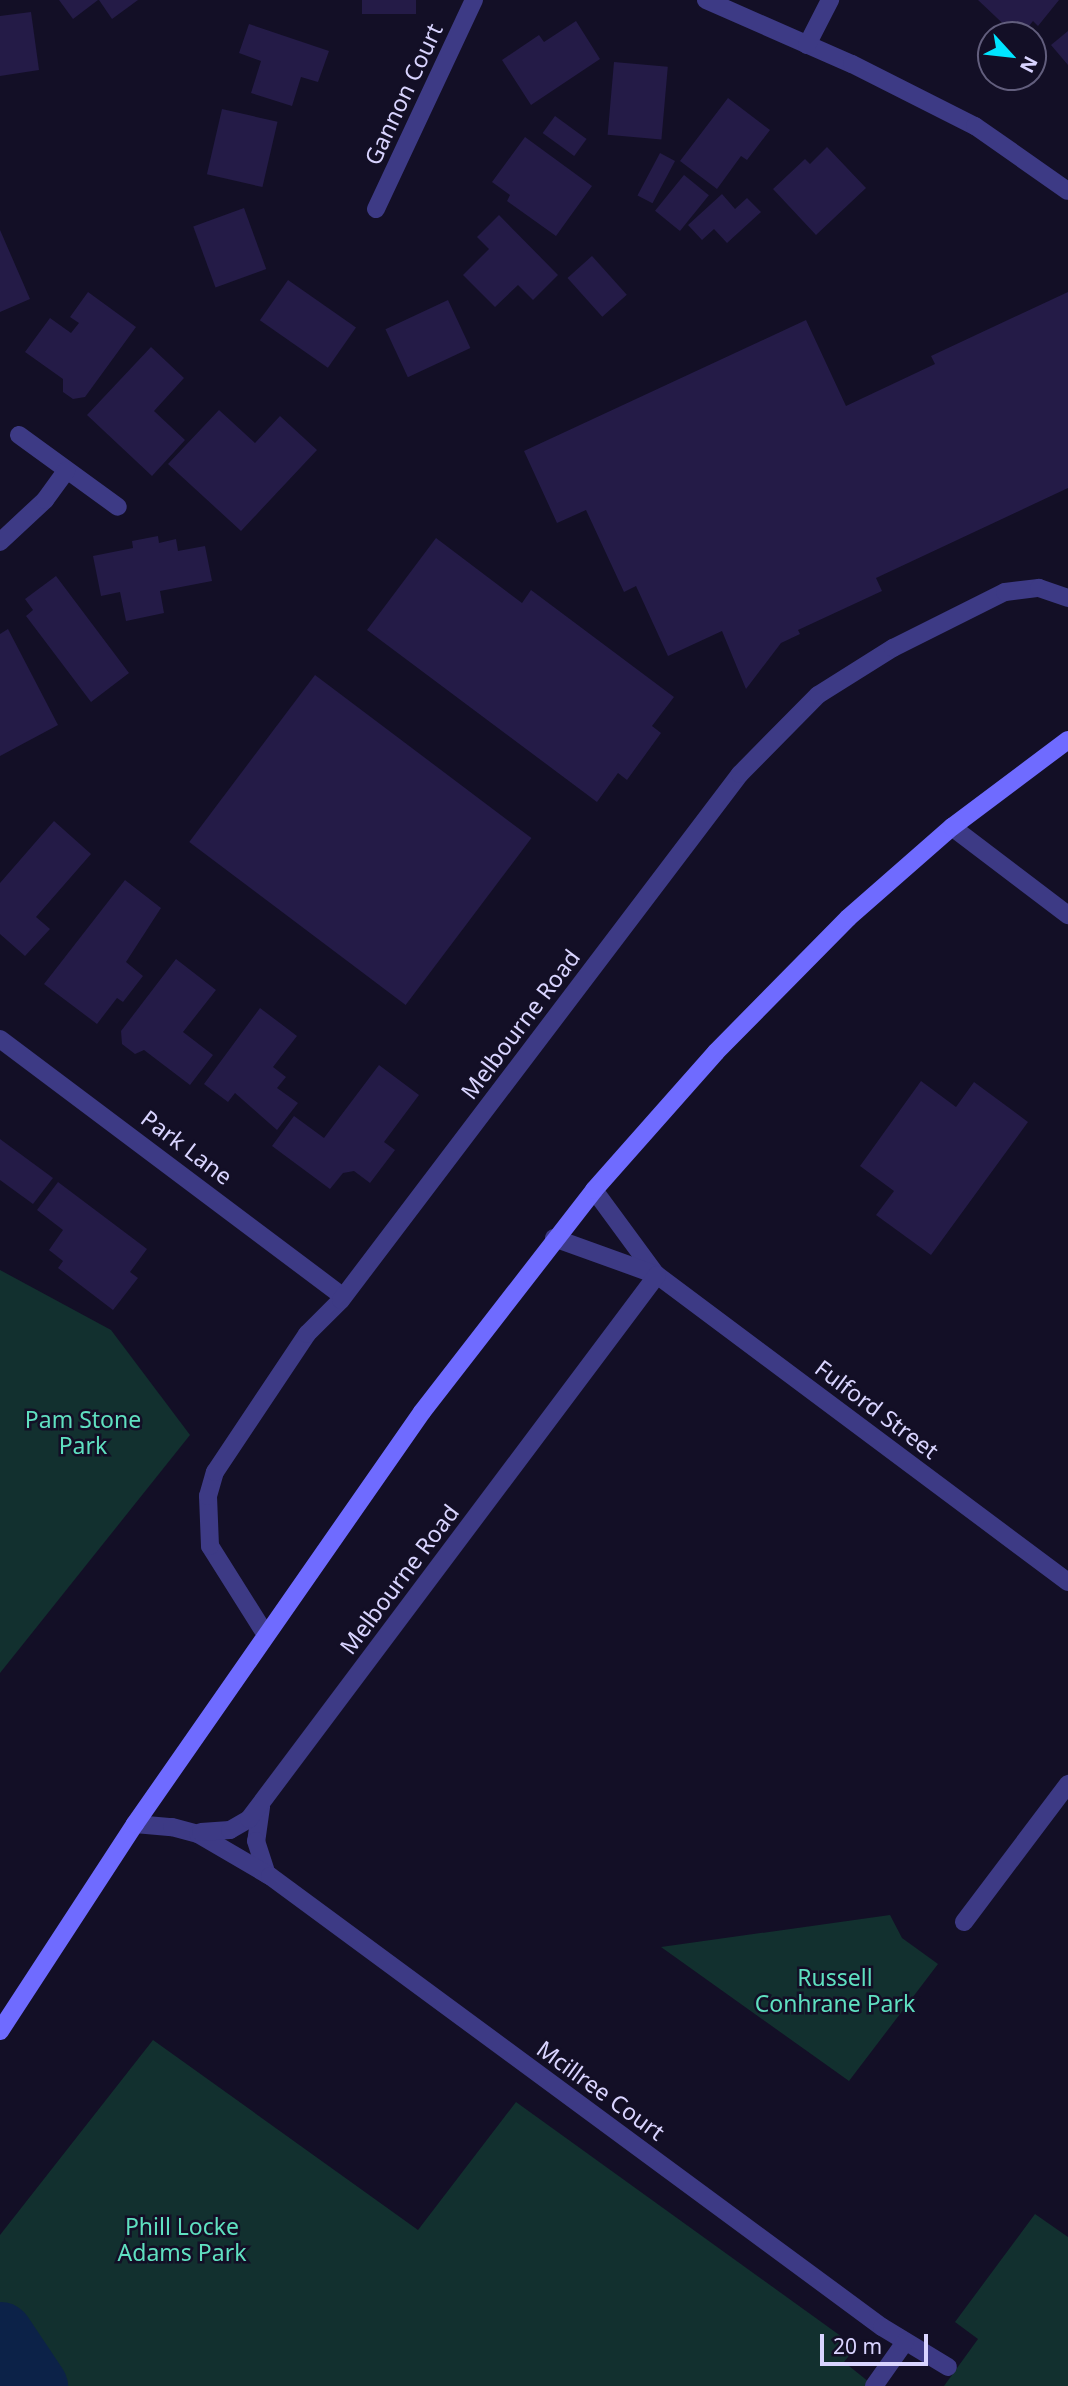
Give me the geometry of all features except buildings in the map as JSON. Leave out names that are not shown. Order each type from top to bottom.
[{"type":"main road","points":[[0,2031],[135,1824],[422,1412],[594,1189],[716,1052],[848,918],[952,827],[1068,740]]},
{"type":"street","name":"Gannon Court","points":[[376,209],[474,0]]},
{"type":"street","points":[[706,0],[975,126],[1068,191]]},
{"type":"street","points":[[807,45],[830,0]]},
{"type":"street","points":[[19,435],[118,507]]},
{"type":"street","points":[[0,542],[45,500],[66,471]]},
{"type":"street","name":"Melbourne Road","points":[[265,1635],[212,1551],[209,1485],[307,1334],[343,1297],[740,774],[800,710],[832,685],[893,648],[1005,592],[1039,589],[1068,598]]},
{"type":"street","points":[[952,827],[1068,915]]},
{"type":"street","name":"Park Lane","points":[[0,1039],[343,1297]]},
{"type":"street","name":"Fulford Street","points":[[594,1189],[657,1275]]},
{"type":"street","name":"Fulford Street","points":[[554,1238],[657,1275],[1068,1582]]},
{"type":"street","name":"Melbourne Road","points":[[179,1828],[230,1830],[249,1819],[657,1275]]},
{"type":"street","points":[[964,1922],[1068,1784]]},
{"type":"street","points":[[267,1796],[256,1833],[260,1861],[270,1876]]},
{"type":"street","name":"Mcillree Court","points":[[135,1824],[179,1828],[226,1847],[270,1876],[905,2342],[948,2367]]},
{"type":"street","points":[[874,2386],[905,2342]]},
{"type":"green space","name":"Pam Stone Park","points":[[0,1270],[111,1330],[190,1435],[0,1673]]},
{"type":"green space","name":"Russell Conhrane Park","points":[[890,1915],[902,1938],[938,1964],[849,2081],[661,1947]]},
{"type":"green space","name":"Phill Locke Adams Park","points":[[153,2040],[418,2230],[516,2102],[856,2347],[844,2362],[874,2386],[35,2386],[0,2334],[0,2235]]},
{"type":"green space","points":[[1035,2214],[1068,2237],[1068,2386],[944,2386],[978,2339],[955,2322]]},
{"type":"waterway","points":[[0,2334],[35,2386]]}]
